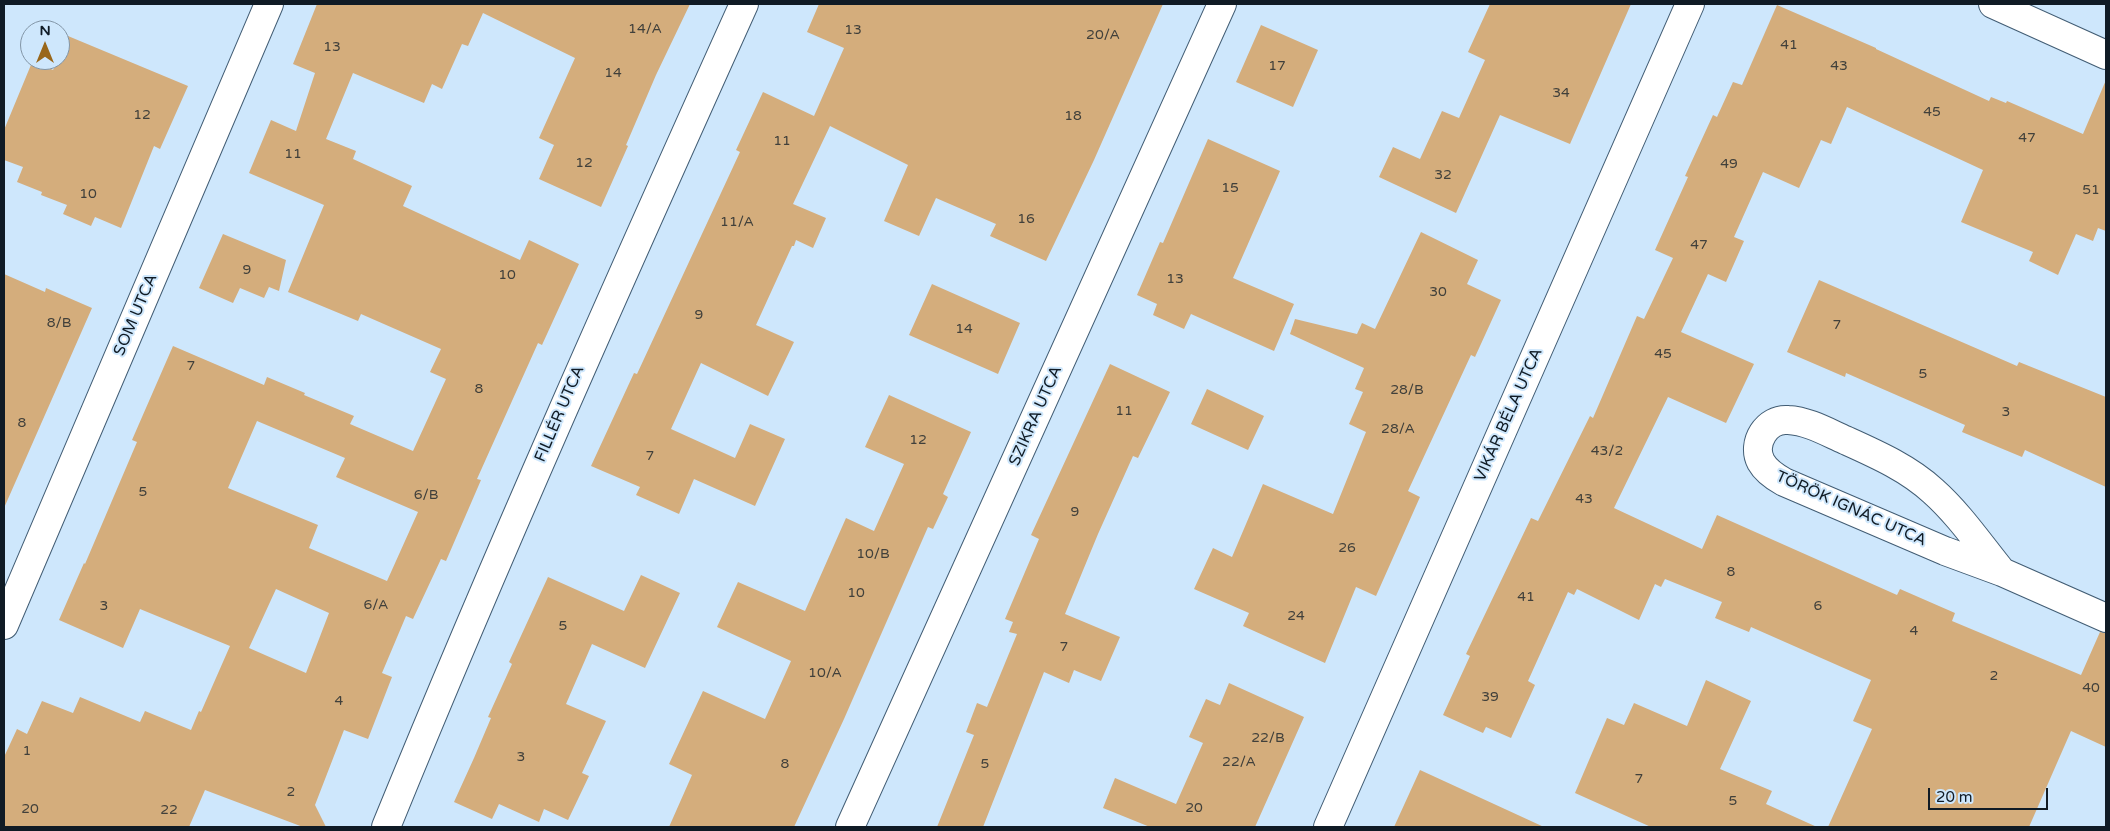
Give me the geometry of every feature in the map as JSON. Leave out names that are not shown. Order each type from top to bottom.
[{"type":"street","name":"SOM UTCA","points":[[4,625],[269,4]]},
{"type":"street","name":"FILLÉR UTCA","points":[[386,827],[554,428],[744,4]]},
{"type":"street","name":"SZIKRA UTCA","points":[[850,827],[1222,4]]},
{"type":"street","name":"VIKÁR BÉLA UTCA","points":[[1328,827],[1690,4]]},
{"type":"street","points":[[1993,4],[2106,55]]},
{"type":"street","name":"TÖRÖK IGNÁC UTCA","points":[[2002,572],[1943,501],[1922,482],[1898,466],[1802,422],[1781,420],[1769,425],[1761,436],[1758,448],[1761,462],[1770,472],[1784,482],[1945,551],[2002,572],[2106,618]]},
{"type":"building","points":[[317,4],[690,4],[656,75],[601,207],[539,179],[554,145],[539,138],[575,58],[483,13],[468,46],[462,44],[442,89],[432,84],[424,103],[353,73],[326,139],[356,151],[353,159],[412,186],[403,206],[520,260],[529,240],[579,264],[542,345],[538,343],[477,479],[481,480],[446,561],[441,559],[413,619],[406,616],[382,673],[392,677],[368,739],[344,730],[315,805],[326,827],[303,827],[205,790],[189,827],[4,827],[4,757],[17,729],[27,734],[42,701],[73,713],[80,697],[140,722],[145,711],[191,730],[230,646],[140,609],[123,648],[59,620],[137,442],[132,440],[173,346],[264,385],[267,377],[305,393],[304,395],[354,416],[350,424],[413,451],[446,379],[430,372],[441,349],[361,314],[358,321],[288,292],[324,205],[249,173],[271,120],[296,131],[315,73],[293,64]],"holes":[[[257,421],[345,458],[336,477],[418,512],[387,581],[309,548],[318,525],[228,488]],[[276,589],[329,613],[306,673],[249,648]]]},
{"type":"building","points":[[819,4],[1163,4],[1094,160],[1046,261],[990,236],[996,224],[936,198],[919,236],[884,221],[908,165],[830,126],[793,204],[826,218],[813,248],[796,240],[794,246],[792,246],[756,325],[794,342],[768,396],[701,363],[671,429],[735,458],[750,424],[785,439],[755,506],[694,479],[679,514],[636,495],[640,487],[591,466],[634,373],[637,374],[740,152],[736,150],[763,92],[814,116],[844,48],[807,32]]},
{"type":"building","points":[[1490,4],[1631,4],[1570,144],[1500,115],[1456,213],[1379,177],[1393,147],[1420,159],[1442,111],[1459,118],[1485,60],[1468,52]]},
{"type":"building","points":[[1777,5],[1876,48],[1989,101],[1991,97],[2006,103],[2007,101],[2083,134],[2106,80],[2106,231],[2098,228],[2093,241],[2076,234],[2058,275],[2029,261],[2033,252],[1961,222],[1983,170],[1847,107],[1831,144],[1821,140],[1799,188],[1763,172],[1734,237],[1744,241],[1726,282],[1708,274],[1681,332],[1754,364],[1726,423],[1668,397],[1614,508],[1702,549],[1717,515],[1897,595],[1900,589],[1955,613],[1952,621],[2081,675],[2100,632],[2106,633],[2106,747],[2071,731],[2029,827],[1828,827],[1872,729],[1853,721],[1871,680],[1751,627],[1749,632],[1715,618],[1722,602],[1665,579],[1661,587],[1655,584],[1639,620],[1577,589],[1574,595],[1568,592],[1528,681],[1535,685],[1511,738],[1486,727],[1483,733],[1443,715],[1470,656],[1466,654],[1531,518],[1538,521],[1590,416],[1593,418],[1637,316],[1644,319],[1673,258],[1655,250],[1688,177],[1685,176],[1713,115],[1717,117],[1733,82],[1742,85]]},
{"type":"building","points":[[1261,25],[1318,50],[1293,107],[1236,82]]},
{"type":"building","points":[[70,37],[188,86],[160,149],[154,146],[121,228],[95,217],[91,226],[63,214],[67,205],[41,195],[42,192],[17,182],[23,167],[4,160],[4,130],[29,70],[70,70]]},
{"type":"building","points":[[1208,139],[1280,171],[1233,278],[1294,304],[1274,351],[1191,314],[1184,329],[1153,315],[1157,304],[1137,295],[1160,242],[1163,243]]},
{"type":"building","points":[[1421,232],[1478,260],[1467,284],[1501,300],[1475,357],[1471,355],[1408,491],[1420,497],[1376,596],[1356,587],[1325,663],[1243,626],[1249,613],[1194,589],[1213,548],[1232,557],[1263,484],[1333,514],[1366,432],[1349,424],[1363,392],[1355,389],[1364,368],[1290,334],[1295,319],[1357,334],[1362,323],[1375,329]]},
{"type":"building","points":[[223,234],[286,260],[279,291],[269,287],[264,298],[240,288],[233,303],[199,288]]},
{"type":"building","points":[[4,274],[45,292],[46,288],[92,308],[4,508]]},
{"type":"building","points":[[1819,280],[2017,366],[2019,362],[2106,397],[2106,487],[2025,450],[2022,457],[1962,432],[1965,425],[1846,373],[1845,377],[1787,352]]},
{"type":"building","points":[[932,284],[1020,323],[998,374],[909,335]]},
{"type":"building","points":[[1110,364],[1170,392],[1138,458],[1133,456],[1065,614],[1120,637],[1101,681],[1074,670],[1069,683],[1044,672],[983,827],[937,827],[974,735],[966,732],[977,703],[987,707],[1017,634],[1009,632],[1013,622],[1005,619],[1039,539],[1031,535]]},
{"type":"building","points":[[1207,389],[1264,416],[1248,450],[1191,424]]},
{"type":"building","points":[[889,395],[971,432],[943,494],[948,497],[933,529],[928,527],[844,719],[794,827],[669,827],[692,775],[669,764],[703,691],[765,719],[791,661],[717,627],[738,582],[805,611],[846,518],[874,531],[904,464],[865,447]]},
{"type":"building","points":[[641,575],[680,593],[645,668],[592,644],[566,704],[606,721],[582,773],[589,776],[568,820],[544,809],[539,822],[499,804],[492,819],[454,802],[491,718],[488,717],[512,664],[509,662],[548,577],[624,611]]},
{"type":"building","points":[[1706,680],[1751,701],[1720,769],[1772,791],[1766,804],[1817,827],[1651,827],[1575,793],[1607,718],[1624,725],[1634,703],[1687,726]]},
{"type":"building","points":[[1229,683],[1304,717],[1255,827],[1150,827],[1103,808],[1115,778],[1176,804],[1203,743],[1189,737],[1206,699],[1220,705]]},
{"type":"building","points":[[1420,770],[1544,827],[1394,827]]}]
